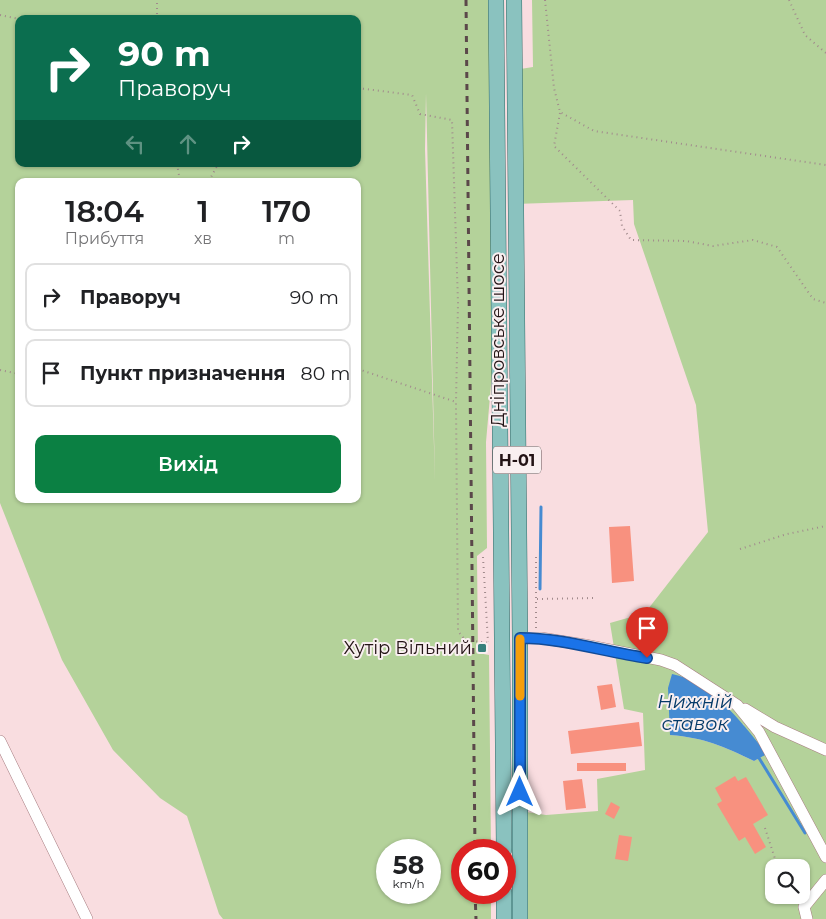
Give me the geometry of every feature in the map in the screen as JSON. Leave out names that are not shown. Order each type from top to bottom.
[{"type":"main road","name":"Дніпровське шосе","points":[[496,0],[495,644],[504,839]]},
{"type":"main road","name":"Дніпровське шосе","points":[[514,0],[520,638],[520,919]]},
{"type":"main road","points":[[504,904],[504,919]]},
{"type":"street","points":[[520,638],[585,644],[675,665],[775,727],[826,750]]},
{"type":"street","points":[[737,705],[760,732],[826,857]]},
{"type":"street","points":[[0,741],[87,919]]},
{"type":"street","points":[[807,919],[804,907],[826,880]]},
{"type":"path","points":[[157,0],[157,15]]},
{"type":"path","points":[[545,0],[554,88],[560,112],[554,146],[620,211],[622,226],[631,240],[686,241],[713,246],[753,240],[777,247],[813,299],[826,302]]},
{"type":"path","points":[[789,0],[805,34],[826,53]]},
{"type":"path","points":[[0,15],[15,18]]},
{"type":"path","points":[[361,88],[412,95],[420,114],[452,120],[458,303],[456,402],[458,631],[465,640],[495,644],[482,557]]},
{"type":"path","points":[[560,112],[594,131],[826,165]]},
{"type":"path","points":[[0,370],[15,373]]},
{"type":"path","points":[[361,370],[456,402]]},
{"type":"path","points":[[740,549],[788,534],[826,526]]},
{"type":"path","points":[[536,555],[536,638]]},
{"type":"path","points":[[536,599],[595,598]]},
{"type":"path","points":[[765,828],[775,859]]},
{"type":"green space","points":[[0,0],[496,0],[498,305],[486,442],[487,548],[477,556],[478,653],[489,655],[491,839],[451,839],[451,904],[491,904],[491,919],[223,919],[219,914],[187,816],[160,798],[113,750],[62,660],[0,503]],"holes":[[[426,93],[435,480],[425,149]]]},
{"type":"green space","points":[[532,0],[826,0],[826,919],[520,919],[520,811],[546,815],[598,811],[597,779],[645,770],[643,713],[624,709],[610,623],[645,613],[708,532],[696,405],[634,224],[633,200],[515,204],[514,70],[533,67]],"holes":[[[743,724],[759,758],[754,761],[714,744],[694,738],[670,735]]]},
{"type":"water","name":"Нижній ставок","points":[[672,674],[686,678],[713,694],[737,717],[767,754],[754,761],[714,744],[694,738],[670,735],[668,688]]},
{"type":"building","points":[[630,526],[634,581],[612,583],[609,527]]},
{"type":"building","points":[[612,684],[616,707],[601,710],[597,686]]},
{"type":"building","points":[[639,722],[642,746],[571,754],[568,731]]},
{"type":"building","points":[[577,763],[626,763],[626,771],[577,771]]},
{"type":"building","points":[[735,776],[738,781],[746,777],[768,815],[753,824],[766,847],[755,854],[745,837],[739,841],[717,804],[722,801],[715,788]]},
{"type":"building","points":[[582,779],[586,808],[566,810],[563,781]]},
{"type":"building","points":[[611,802],[620,807],[614,819],[605,814]]},
{"type":"building","points":[[619,835],[632,837],[628,861],[615,859]]},
{"type":"waterway","points":[[540,589],[541,507]]},
{"type":"waterway","points":[[759,758],[805,833]]},
{"type":"railway","points":[[466,0],[475,839]]},
{"type":"railway","points":[[475,904],[476,919]]},
{"type":"slow traffic","points":[[520,639],[520,696]]},
{"type":"place","name":"Хутір Вільний","points":[[482,648]]},
{"type":"route","points":[[520,792],[520,638],[541,638],[580,645],[585,644],[647,658]]}]
